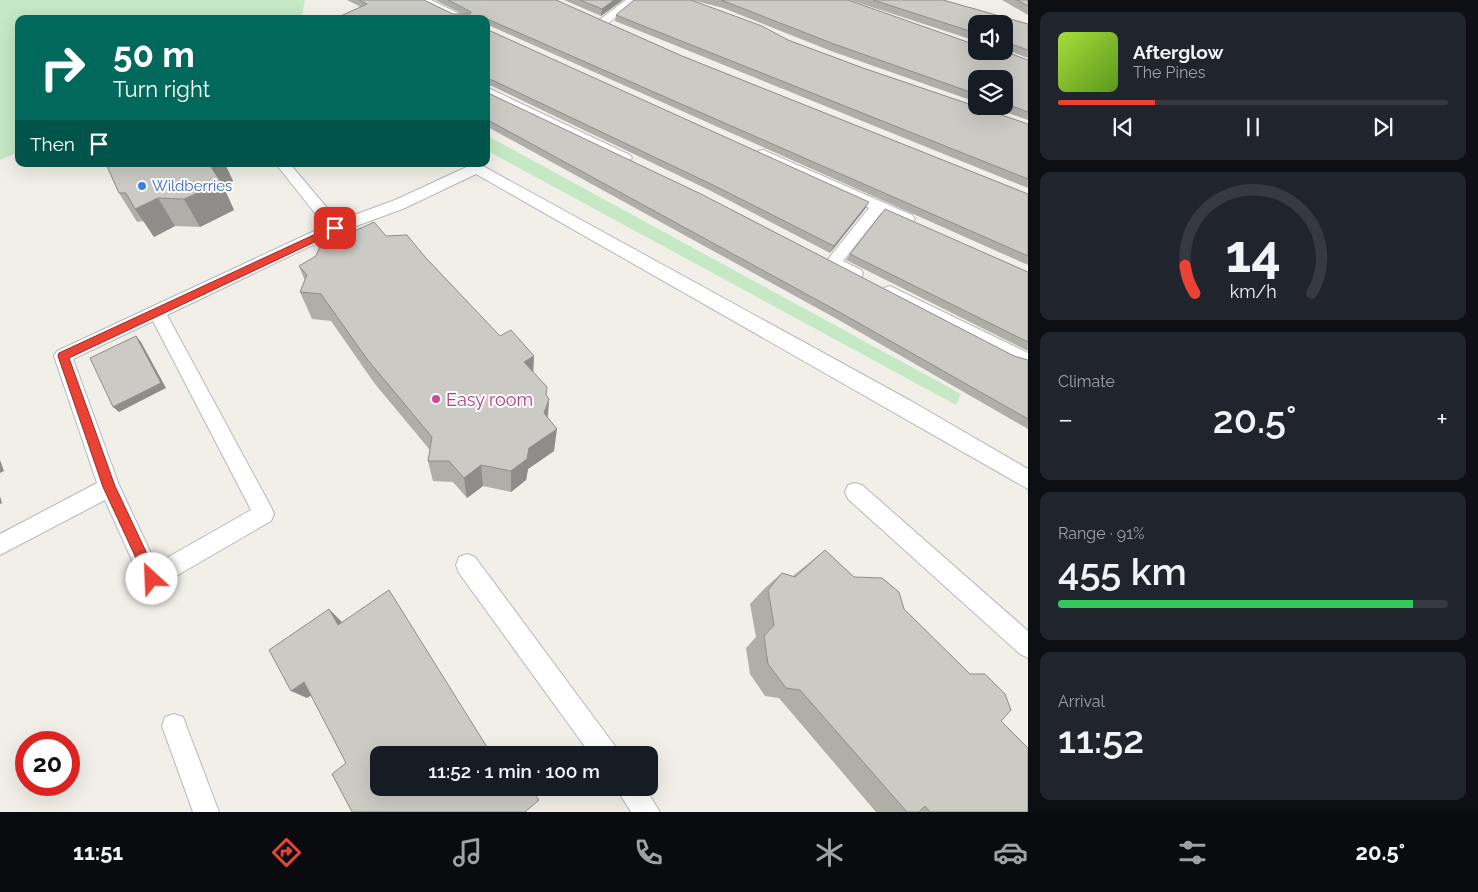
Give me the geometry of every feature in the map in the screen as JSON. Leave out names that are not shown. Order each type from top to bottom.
[{"type":"lane","points":[[422,0],[455,15]]},
{"type":"lane","points":[[603,22],[633,0]]},
{"type":"lane","points":[[591,16],[621,30]]},
{"type":"lane","points":[[490,93],[635,163]]},
{"type":"lane","points":[[750,148],[922,226]]},
{"type":"lane","points":[[285,167],[335,228]]},
{"type":"lane","points":[[157,312],[264,514],[152,579],[109,487],[63,356],[335,228],[400,204],[471,167]]},
{"type":"lane","points":[[475,167],[904,407],[1028,480]]},
{"type":"lane","points":[[878,206],[829,260],[1014,355],[1028,360]]},
{"type":"lane","points":[[0,545],[109,487]]},
{"type":"lane","points":[[855,492],[1028,646]]},
{"type":"lane","points":[[467,565],[599,746]]},
{"type":"lane","points":[[174,726],[206,812]]},
{"type":"lane","points":[[635,796],[647,812]]},
{"type":"green space","points":[[0,0],[305,0],[302,15],[15,15],[15,154],[0,160]]},
{"type":"green space","points":[[490,137],[961,394],[956,405],[490,152]]},
{"type":"building","points":[[359,0],[424,0],[453,14],[470,14],[471,12],[448,0],[556,0],[682,56],[1028,194],[1028,256],[490,20],[490,15],[343,15],[367,4]]},
{"type":"building","points":[[580,0],[614,0],[602,9]]},
{"type":"building","points":[[634,0],[691,0],[762,26],[788,40],[968,104],[968,115],[1001,115],[1028,124],[1028,179],[616,15]]},
{"type":"building","points":[[721,0],[848,0],[968,42],[968,60],[1013,60],[1013,54],[1028,60],[1028,112],[1013,106],[1013,70],[968,70],[968,91],[834,44]]},
{"type":"building","points":[[873,0],[943,0],[996,15],[968,15],[968,30]]},
{"type":"building","points":[[1017,0],[1028,0],[1028,6]]},
{"type":"building","points":[[1013,20],[1028,24],[1028,50],[1013,45]]},
{"type":"building","points":[[490,31],[869,202],[834,246],[713,185],[490,80]]},
{"type":"building","points":[[490,94],[701,194],[1014,356],[1028,360],[1028,419],[841,313],[490,121]]},
{"type":"building","points":[[107,167],[211,167],[221,182],[184,199],[158,198],[135,209],[126,193],[119,193]]},
{"type":"building","points":[[885,209],[1028,272],[1028,342],[850,254]]},
{"type":"building","points":[[374,222],[386,236],[407,235],[426,258],[500,336],[511,330],[534,356],[524,362],[547,387],[546,395],[549,399],[544,413],[557,429],[529,448],[527,459],[511,471],[481,465],[464,478],[449,461],[428,461],[432,437],[367,359],[321,294],[300,292],[307,275],[299,266],[316,256],[322,242],[334,236],[344,236]]},
{"type":"building","points":[[136,336],[161,383],[113,407],[90,358]]},
{"type":"building","points":[[825,550],[854,577],[882,578],[899,592],[904,609],[970,674],[985,674],[1005,694],[1011,710],[1001,721],[1028,748],[1028,812],[930,812],[925,806],[919,812],[907,812],[800,690],[786,688],[768,664],[764,636],[774,625],[768,590],[782,573],[795,577]]},
{"type":"building","points":[[389,590],[486,746],[370,746],[370,796],[536,796],[539,800],[525,812],[352,812],[332,774],[346,763],[304,682],[291,691],[269,650],[329,609],[338,625]]},
{"type":"place","name":"Wildberries","points":[[142,186]]},
{"type":"place","name":"Easy room","points":[[436,399]]},
{"type":"route","points":[[152,579],[109,487],[63,356],[335,228]]}]
